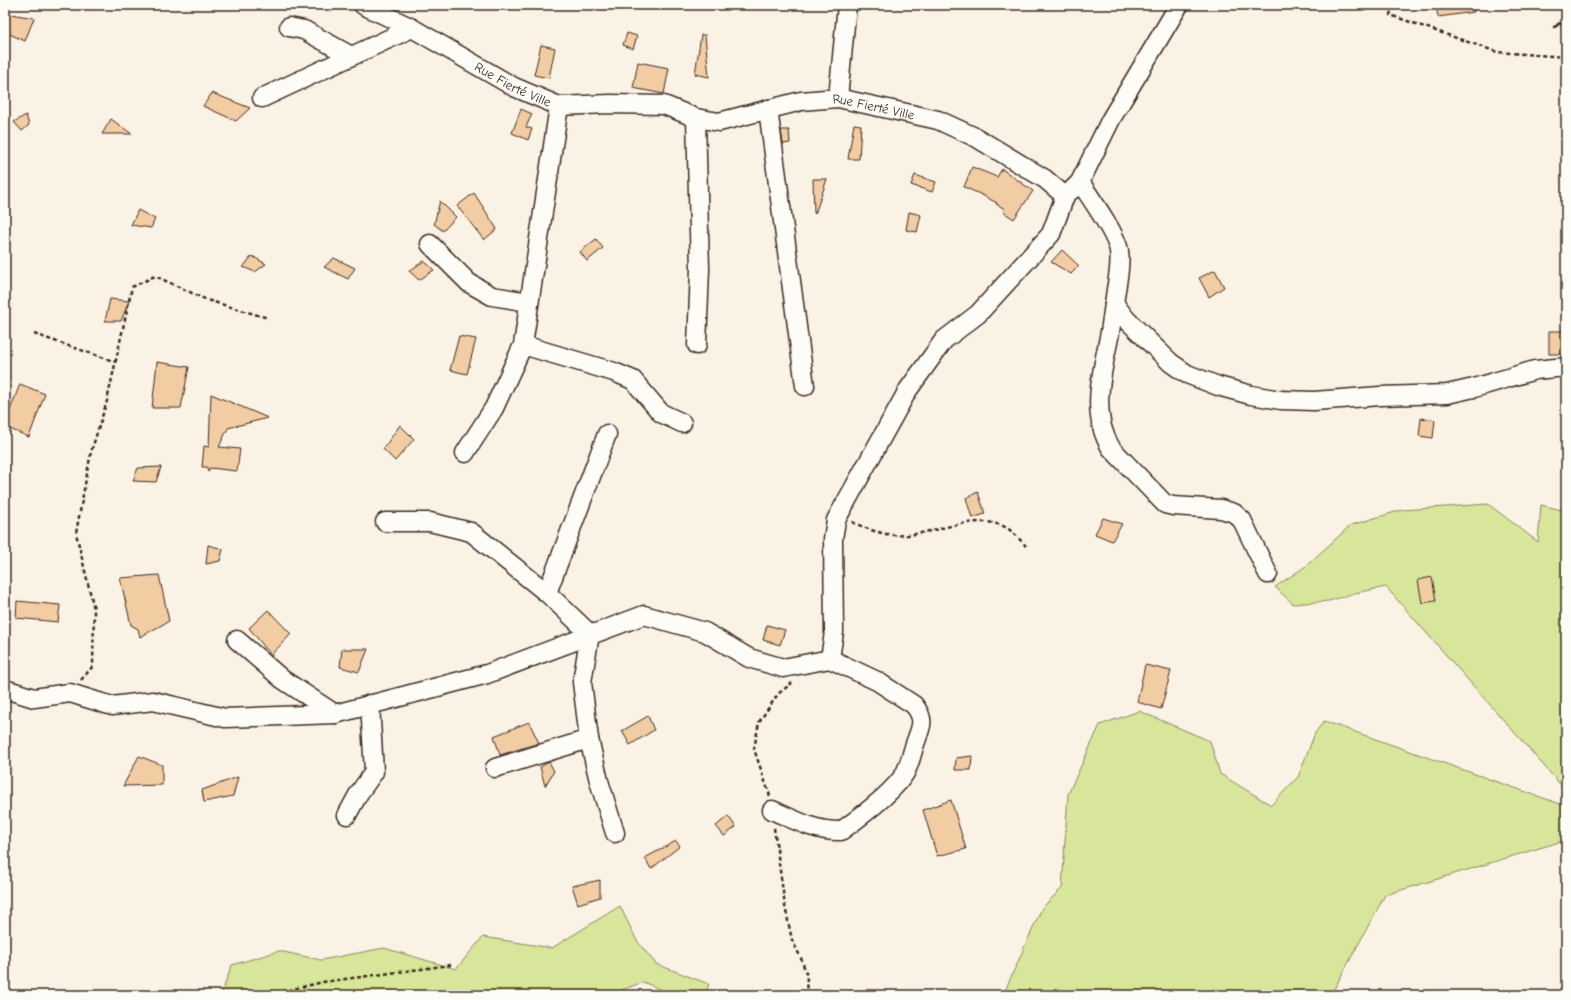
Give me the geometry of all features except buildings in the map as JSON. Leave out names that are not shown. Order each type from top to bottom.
[{"type":"street","name":"Rue Fierté Ville","points":[[363,5],[412,28],[514,87],[559,106],[610,104],[664,105],[696,118],[719,122],[801,101],[838,98],[938,120],[977,138],[1038,174],[1066,196]]},
{"type":"street","points":[[838,98],[847,5]]},
{"type":"street","points":[[830,659],[834,632],[833,539],[836,520],[908,390],[944,340],[978,314],[1051,234],[1066,196],[1080,182],[1111,119],[1178,5]]},
{"type":"street","points":[[289,28],[304,30],[351,56]]},
{"type":"street","points":[[262,98],[412,28]]},
{"type":"street","points":[[465,453],[494,408],[523,345],[559,106]]},
{"type":"street","points":[[768,109],[805,386]]},
{"type":"street","points":[[696,118],[700,269],[697,345]]},
{"type":"street","points":[[1080,182],[1115,240],[1119,250],[1118,276],[1114,304],[1099,384],[1099,409],[1104,437],[1111,448],[1165,504],[1172,506],[1221,508],[1234,513],[1242,520],[1268,574]]},
{"type":"street","points":[[430,244],[469,283],[492,296],[529,302]]},
{"type":"street","points":[[1114,304],[1126,319],[1172,363],[1187,374],[1218,386],[1251,395],[1281,400],[1314,401],[1380,396],[1447,394],[1474,388],[1535,370],[1566,367]]},
{"type":"street","points":[[523,345],[614,372],[632,380],[661,413],[682,423]]},
{"type":"street","points":[[547,593],[607,434]]},
{"type":"street","points":[[385,522],[430,522],[471,532],[547,593],[590,634]]},
{"type":"street","points":[[5,689],[34,698],[70,693],[112,706],[153,701],[224,718],[334,714],[487,674],[590,634],[644,615],[705,632],[749,658],[783,668],[830,659],[877,681],[914,705],[918,710],[922,717],[922,726],[905,772],[896,785],[841,831],[829,832],[817,829],[772,810]]},
{"type":"street","points":[[590,634],[582,682],[589,739],[599,781],[615,833]]},
{"type":"street","points":[[237,640],[282,679],[334,714]]},
{"type":"street","points":[[347,814],[359,793],[374,772],[370,704]]},
{"type":"street","points":[[495,768],[589,739]]},
{"type":"path","points":[[1393,5],[1390,15],[1496,52],[1566,57]]},
{"type":"path","points":[[1566,19],[1554,27],[1566,22]]},
{"type":"path","points":[[70,693],[93,666],[94,609],[76,533],[91,452],[107,400],[132,287],[155,276],[207,300],[268,318]]},
{"type":"path","points":[[34,334],[116,362]]},
{"type":"path","points":[[836,520],[845,519],[872,531],[908,535],[943,527],[990,522],[1006,528],[1026,546]]},
{"type":"path","points":[[268,995],[324,982],[451,965]]},
{"type":"green space","points":[[1488,504],[1538,542],[1541,505],[1566,511],[1566,791],[1386,587],[1355,593],[1329,601],[1293,604],[1275,587],[1306,566],[1351,525],[1402,510]]},
{"type":"green space","points":[[1139,711],[1210,741],[1220,774],[1271,805],[1298,777],[1315,733],[1324,721],[1566,806],[1566,840],[1385,895],[1331,995],[1003,995],[1042,908],[1062,888],[1068,794],[1100,725]]},
{"type":"green space","points":[[620,906],[637,941],[656,964],[709,984],[705,995],[673,995],[643,982],[622,990],[624,995],[221,995],[232,965],[279,951],[321,960],[384,948],[456,969],[483,937],[552,948]]}]
